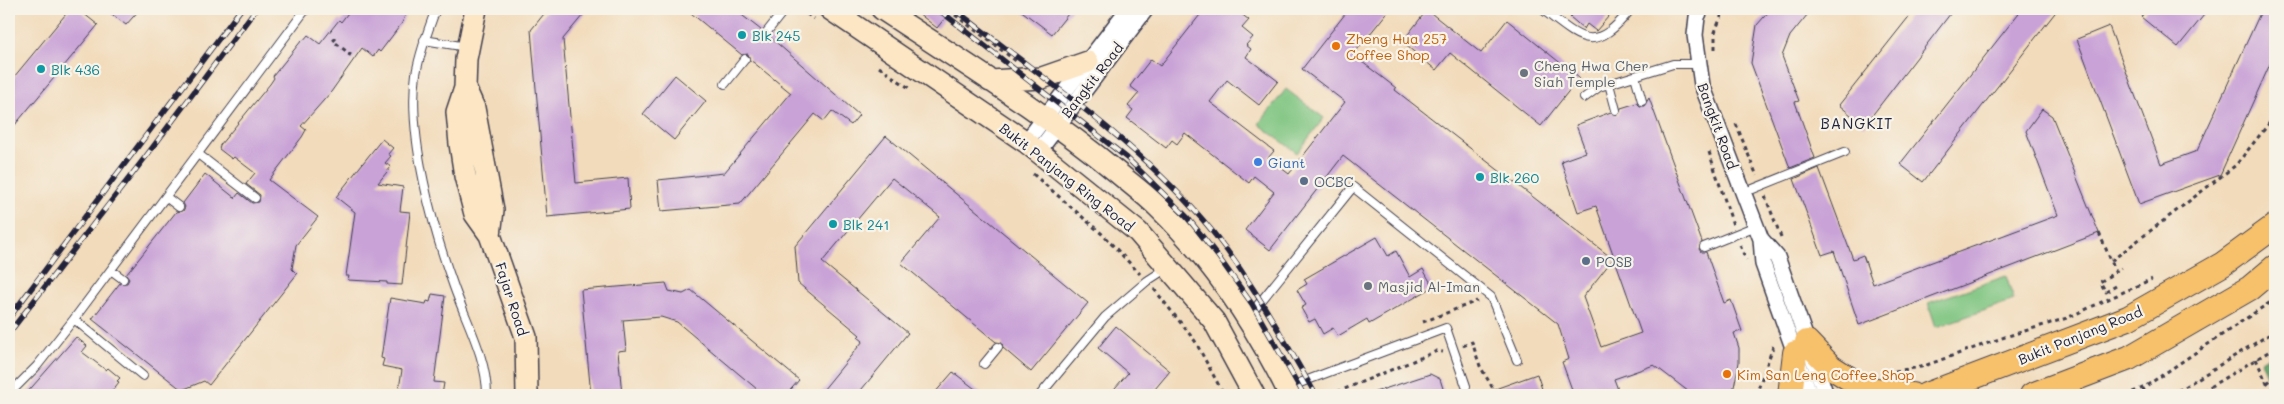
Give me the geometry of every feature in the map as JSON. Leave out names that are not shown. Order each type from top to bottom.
[{"type":"main road","name":"Fajar Road","points":[[476,9],[468,47],[465,88],[474,108],[493,210],[490,234],[526,337],[527,395]]},
{"type":"main road","points":[[882,9],[1050,121],[1090,150],[1158,207],[1207,263],[1231,294],[1289,392]]},
{"type":"main road","name":"Bukit Panjang Ring Road","points":[[823,14],[1030,154],[1138,232],[1214,321],[1254,395]]},
{"type":"main road","points":[[990,81],[1042,78],[1088,62]]},
{"type":"main road","name":"Bukit Panjang Road","points":[[1926,395],[2128,318],[2223,264],[2275,226]]},
{"type":"main road","points":[[2032,395],[2129,358],[2250,288],[2275,267]]},
{"type":"main road","points":[[1790,395],[1792,346],[1832,367],[1864,388],[1912,395]]},
{"type":"street","name":"Bangkit Road","points":[[1030,154],[1088,62],[1128,9]]},
{"type":"street","name":"Bangkit Road","points":[[1050,121],[1146,9]]},
{"type":"street","name":"Bangkit Road","points":[[1701,9],[1697,17],[1695,36],[1702,85],[1758,233],[1777,257],[1792,346],[1810,395]]},
{"type":"street","name":"Bangkit Road","points":[[1792,346],[1826,395]]},
{"type":"lane","points":[[9,394],[37,366],[74,319],[306,9]]},
{"type":"lane","points":[[436,9],[424,40],[416,75],[414,120],[428,198],[442,254],[485,372],[487,395]]},
{"type":"lane","points":[[766,33],[785,9]]},
{"type":"lane","points":[[1542,9],[1574,34],[1588,38],[1602,36],[1616,28],[1631,9]]},
{"type":"lane","points":[[424,40],[468,47]]},
{"type":"lane","points":[[725,84],[745,59]]},
{"type":"lane","points":[[1584,98],[1594,90],[1609,84],[1673,64],[1699,64]]},
{"type":"lane","points":[[1635,76],[1642,100]]},
{"type":"lane","points":[[1609,84],[1616,110]]},
{"type":"lane","points":[[1743,193],[1846,152]]},
{"type":"lane","points":[[198,154],[255,198]]},
{"type":"lane","points":[[1247,319],[1353,188],[1491,298],[1517,360]]},
{"type":"lane","points":[[166,197],[179,207]]},
{"type":"lane","points":[[1704,246],[1758,233]]},
{"type":"lane","points":[[1040,395],[1106,317],[1147,281],[1169,266]]},
{"type":"lane","points":[[111,270],[123,279]]},
{"type":"lane","points":[[74,319],[143,376]]},
{"type":"lane","points":[[1289,392],[1446,328],[1466,386]]},
{"type":"lane","points":[[984,364],[998,347]]},
{"type":"path","points":[[800,9],[823,14]]},
{"type":"path","points":[[1714,52],[1716,32],[1724,9]]},
{"type":"path","points":[[955,15],[1017,62]]},
{"type":"path","points":[[336,38],[333,41],[350,54],[347,59]]},
{"type":"path","points":[[876,65],[916,92]]},
{"type":"path","points":[[2111,261],[2236,164],[2271,121],[2275,113]]},
{"type":"path","points":[[1733,117],[1783,241]]},
{"type":"path","points":[[1030,154],[1147,281],[1195,341],[1224,395]]},
{"type":"path","points":[[2099,234],[2116,272]]},
{"type":"path","points":[[1892,371],[1921,367],[2005,337],[2067,318],[2110,298],[2100,282],[2121,268]]},
{"type":"path","points":[[2106,292],[2116,286]]},
{"type":"path","points":[[2125,395],[2143,388],[2275,299]]},
{"type":"path","points":[[2171,395],[2275,331]]},
{"type":"path","points":[[1330,395],[1437,351],[1446,353],[1472,342],[1480,366],[1495,392]]},
{"type":"path","points":[[1756,395],[1792,346]]},
{"type":"path","points":[[2196,395],[2275,348]]},
{"type":"path","points":[[2256,359],[2272,395]]},
{"type":"path","points":[[2267,382],[2275,378]]},
{"type":"path","points":[[2143,388],[2146,395]]},
{"type":"path","points":[[2207,389],[2210,395]]},
{"type":"green space","points":[[1286,89],[1324,118],[1297,153],[1259,124]]},
{"type":"green space","points":[[2006,276],[2014,300],[1936,327],[1928,303]]},
{"type":"green space","points":[[2275,352],[2275,395],[2261,361]]},
{"type":"building","name":"Blk 436","points":[[70,9],[78,9],[98,25],[9,132],[9,83]]},
{"type":"building","points":[[105,9],[140,9],[126,25]]},
{"type":"building","points":[[351,9],[408,9],[402,23],[380,52],[378,50],[373,57],[362,48],[331,92],[301,126],[306,130],[302,137],[269,180],[318,217],[296,245],[292,269],[297,274],[209,385],[204,381],[182,390],[92,319],[120,283],[127,283],[129,279],[126,275],[176,212],[183,211],[185,207],[183,203],[205,174],[235,198],[239,193],[252,203],[259,202],[260,195],[246,184],[255,173],[234,157],[232,159],[219,149],[220,145],[270,84],[274,78],[273,76],[302,40],[308,35],[320,44],[339,20],[341,22]]},
{"type":"building","points":[[548,9],[588,9],[563,39],[576,183],[628,178],[630,209],[547,217],[531,30]]},
{"type":"building","points":[[686,9],[734,9],[761,30],[762,37],[770,37],[859,115],[851,125],[832,111],[824,121],[815,114],[740,204],[661,211],[658,180],[724,173],[791,93],[750,61],[748,54],[742,55]]},
{"type":"building","points":[[913,9],[952,9],[937,28]]},
{"type":"building","points":[[1019,9],[1072,9],[1052,34]]},
{"type":"building","points":[[1213,9],[1217,9],[1225,15],[1230,9],[1235,9],[1249,20],[1242,28],[1253,37],[1246,45],[1251,49],[1246,57],[1278,81],[1259,105],[1227,80],[1210,102],[1274,151],[1268,158],[1289,174],[1345,102],[1302,69],[1349,9],[1390,9],[1353,55],[1396,88],[1395,90],[1613,259],[1583,297],[1601,347],[1641,333],[1596,206],[1578,212],[1561,161],[1586,152],[1576,125],[1611,112],[1618,115],[1621,108],[1637,103],[1640,106],[1644,106],[1649,98],[1702,242],[1699,249],[1701,252],[1706,252],[1724,303],[1731,300],[1742,331],[1734,333],[1739,348],[1739,362],[1734,387],[1728,395],[1693,395],[1654,365],[1614,379],[1620,395],[1574,395],[1562,362],[1569,359],[1558,324],[1343,156],[1270,250],[1245,230],[1274,192],[1254,176],[1249,183],[1185,133],[1177,144],[1172,140],[1166,148],[1127,118],[1133,110],[1128,106],[1139,93],[1130,86],[1151,59],[1160,66],[1203,11],[1208,15]]},
{"type":"building","points":[[1569,9],[1615,9],[1596,31],[1587,24],[1584,29],[1570,17],[1574,13]]},
{"type":"building","points":[[1771,9],[1812,9],[1790,36],[1782,56],[1799,101],[1795,102],[1815,158],[1790,168],[1751,63],[1757,25]]},
{"type":"building","points":[[1915,9],[1954,9],[1864,126],[1839,105]]},
{"type":"building","points":[[2022,9],[2058,9],[1923,182],[1900,164]]},
{"type":"building","points":[[2147,9],[2196,9],[2204,15],[2178,47],[2141,17]]},
{"type":"building","points":[[2262,9],[2275,9],[2275,53],[2220,175],[2139,204],[2077,39],[2109,26],[2161,164],[2197,151]]},
{"type":"building","name":"Cheng Hwa Cher Siah Temple","points":[[1427,10],[1481,53],[1507,20],[1579,78],[1541,126],[1450,53],[1436,70],[1402,42]]},
{"type":"building","points":[[675,75],[706,101],[674,140],[643,114]]},
{"type":"building","points":[[2042,109],[2052,116],[2099,233],[1859,325],[1834,251],[1822,255],[1794,179],[1819,168],[1853,259],[1863,255],[1873,284],[2058,215],[2026,131]]},
{"type":"building","points":[[886,136],[1088,303],[1031,372],[1003,348],[1002,343],[996,342],[901,263],[940,217],[892,178],[822,262],[908,333],[857,395],[819,395],[863,341],[858,337],[860,335],[798,283],[795,246]]},
{"type":"building","points":[[382,139],[393,148],[388,154],[391,156],[385,163],[391,167],[378,183],[403,187],[400,211],[410,212],[402,285],[387,284],[387,282],[348,280],[349,276],[346,276],[355,212],[336,197]]},
{"type":"building","name":"Masjid Al-Iman","points":[[1377,237],[1388,256],[1396,251],[1410,277],[1423,269],[1433,287],[1369,324],[1367,319],[1338,336],[1333,328],[1323,334],[1315,319],[1309,322],[1301,308],[1306,305],[1297,290],[1307,284],[1304,279]]},
{"type":"building","points":[[666,283],[669,291],[683,294],[691,290],[799,380],[786,395],[764,395],[677,322],[661,317],[623,320],[626,350],[618,351],[622,395],[591,395],[581,290]]},
{"type":"building","points":[[432,294],[445,296],[434,382],[444,383],[442,395],[398,395],[402,370],[382,366],[384,359],[381,358],[390,298],[426,304],[427,301],[430,302]]},
{"type":"building","points":[[1116,326],[1170,371],[1150,395],[1109,395],[1128,373],[1098,348]]},
{"type":"building","points":[[76,337],[87,346],[82,352],[120,378],[109,395],[25,395]]},
{"type":"building","points":[[953,372],[983,395],[933,395]]},
{"type":"building","points":[[1430,374],[1440,379],[1445,395],[1373,395],[1372,393]]},
{"type":"building","points":[[1537,374],[1544,395],[1484,395],[1484,393]]},
{"type":"railway","points":[[9,318],[241,9]]},
{"type":"railway","points":[[9,333],[147,155],[256,9]]},
{"type":"railway","points":[[938,9],[1127,158],[1187,217],[1252,304],[1304,395]]},
{"type":"railway","points":[[954,9],[1084,109],[1146,162],[1175,190],[1203,220],[1235,261],[1316,395]]},
{"type":"place","name":"Blk 245","points":[[742,35]]},
{"type":"place","name":"Zheng Hua 257 Coffee Shop","points":[[1336,46]]},
{"type":"place","name":"Blk 436","points":[[41,69]]},
{"type":"place","name":"Cheng Hwa Cher Siah Temple","points":[[1524,73]]},
{"type":"place","name":"Giant","points":[[1258,162]]},
{"type":"place","name":"Blk 260","points":[[1480,177]]},
{"type":"place","name":"OCBC","points":[[1304,181]]},
{"type":"place","name":"Blk 241","points":[[833,224]]},
{"type":"place","name":"POSB","points":[[1586,261]]},
{"type":"place","name":"Masjid Al-Iman","points":[[1368,286]]},
{"type":"place","name":"Kim San Leng Coffee Shop","points":[[1727,374]]},
{"type":"district","name":"BANGKIT","points":[[1857,123]]}]
